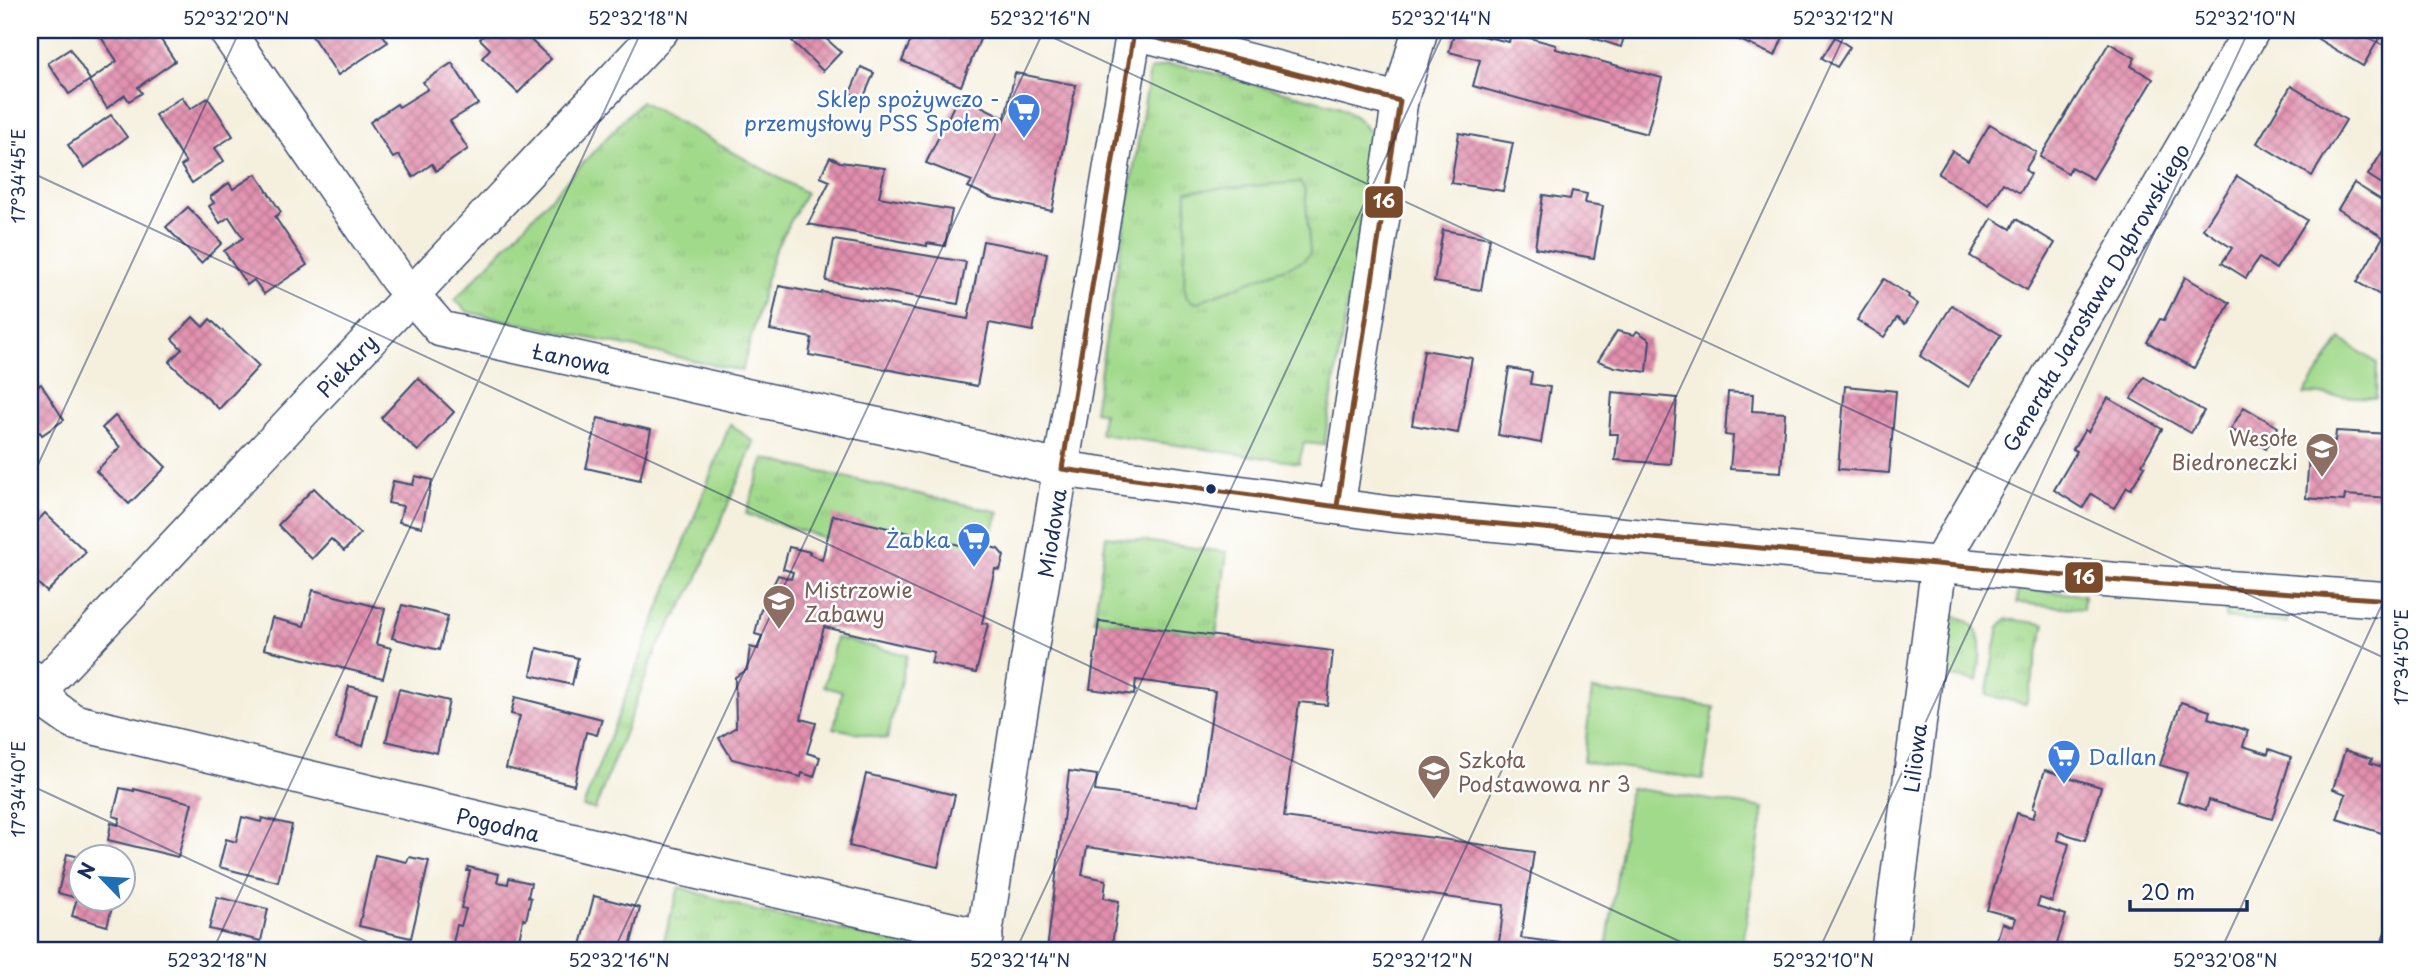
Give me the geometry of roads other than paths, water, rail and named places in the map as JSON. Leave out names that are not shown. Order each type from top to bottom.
[{"type":"street","name":"Łanowa","points":[[226,30],[411,296],[441,329],[1062,469],[1391,514],[2121,581],[2391,600]]},
{"type":"street","name":"Piekary","points":[[33,689],[411,296],[661,30]]},
{"type":"street","points":[[1337,506],[1400,101],[1419,30]]},
{"type":"street","name":"Generała Jarosława Dąbrowskiego","points":[[1939,565],[2252,30]]},
{"type":"street","points":[[1131,31],[1400,101]]},
{"type":"street","name":"Miodowa","points":[[984,944],[1131,31]]},
{"type":"street","name":"Liliowa","points":[[1889,950],[1939,565]]},
{"type":"street","name":"Pogodna","points":[[33,689],[74,722],[704,873],[984,944]]},
{"type":"place","name":"Sklep spożywczo - przemysłowy PSS Społem","points":[[1024,140]]},
{"type":"place","name":"Wesołe Biedroneczki","points":[[2322,479]]},
{"type":"place","name":"Żabka","points":[[974,569]]},
{"type":"place","name":"Mistrzowie Zabawy","points":[[779,631]]},
{"type":"place","name":"Dallan","points":[[2064,786]]},
{"type":"place","name":"Szkoła Podstawowa nr 3","points":[[1434,801]]}]
